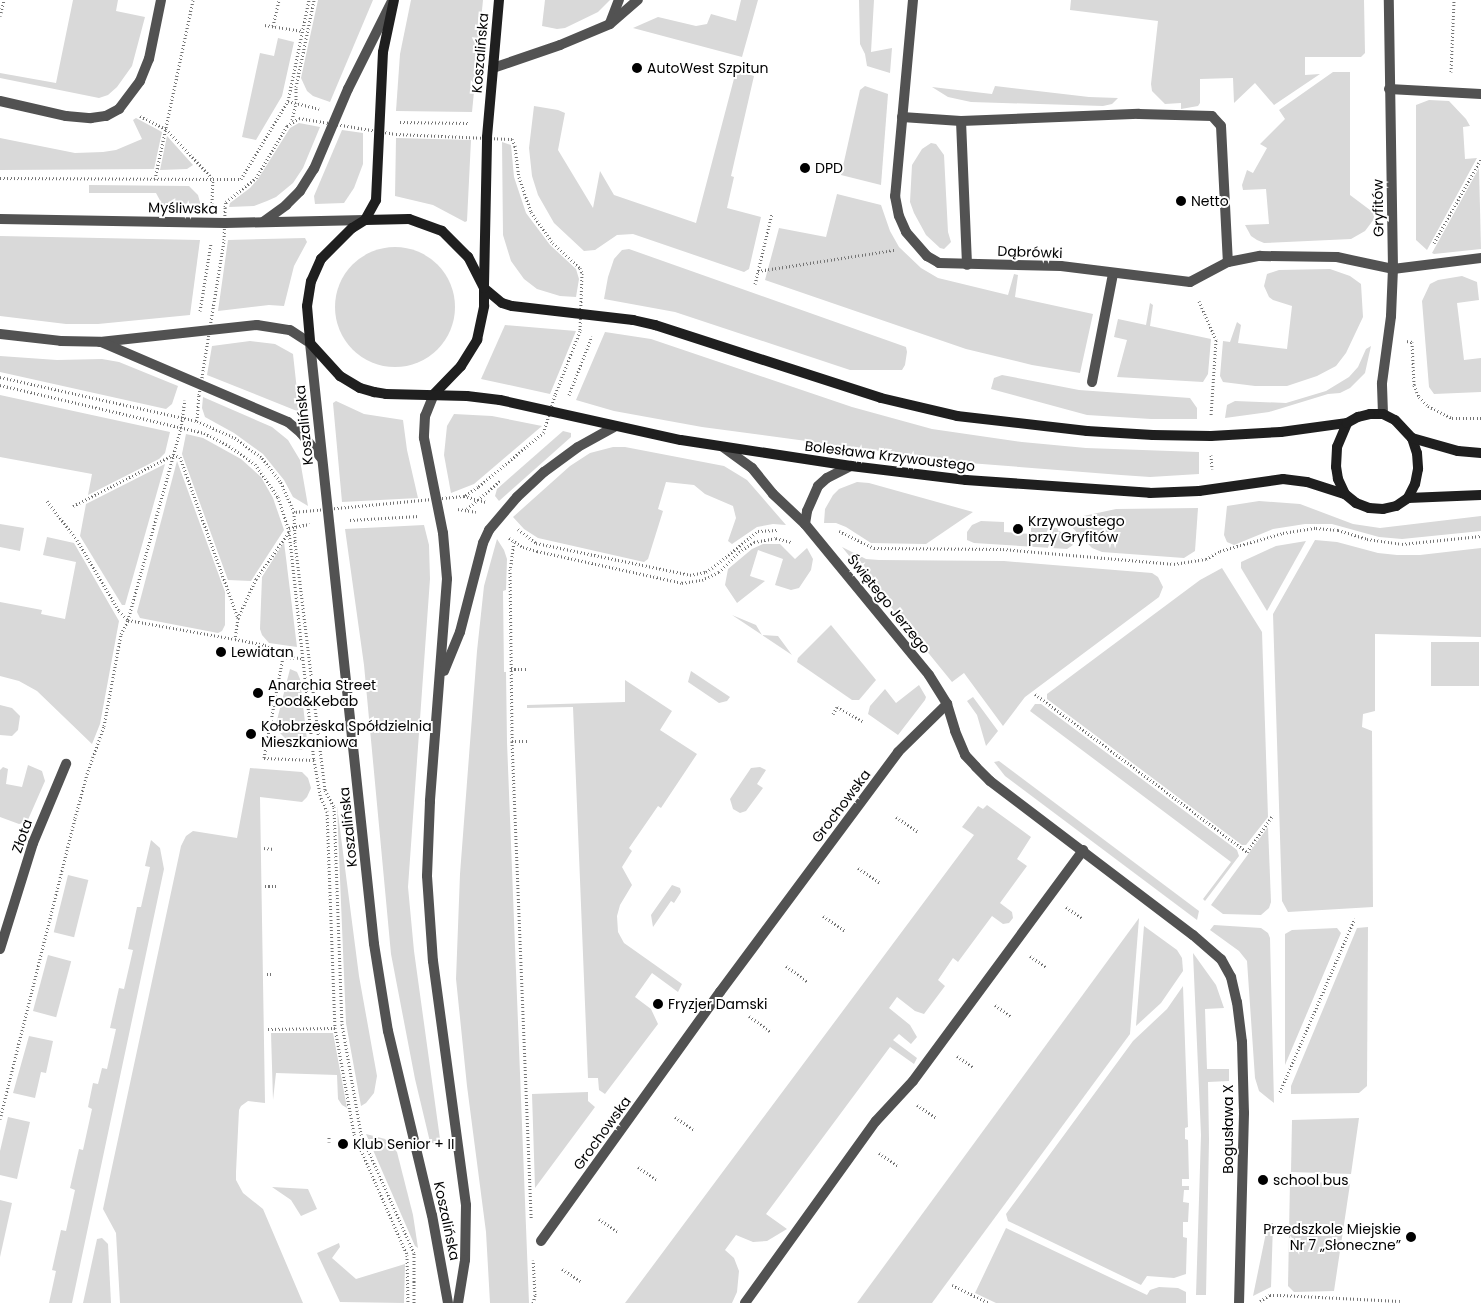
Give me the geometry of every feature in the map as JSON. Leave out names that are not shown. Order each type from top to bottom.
[{"type":"main road","points":[[393,0],[383,52],[376,200],[365,220],[352,228],[331,247],[315,270],[307,306],[310,343],[340,376],[360,388],[386,394],[434,394],[462,366],[477,340],[484,306],[484,288]]},
{"type":"main road","name":"Koszalińska","points":[[484,288],[487,137],[499,0]]},
{"type":"main road","points":[[365,220],[409,219],[442,231],[468,257],[484,288],[502,303],[512,306],[655,324],[881,398],[957,416],[1087,431],[1211,436],[1281,432],[1347,423],[1358,417],[1383,414],[1394,420],[1412,438],[1417,453],[1418,469],[1415,484],[1408,498],[1396,506],[1383,509],[1369,508],[1356,503],[1346,494],[1338,479],[1336,455],[1340,436],[1347,423]]},
{"type":"main road","name":"Bolesława Krzywoustego","points":[[434,394],[500,400],[614,427],[723,447],[851,466],[966,480],[1150,493],[1199,491],[1283,479],[1307,482],[1346,494]]},
{"type":"main road","points":[[1412,438],[1458,451],[1481,453]]},
{"type":"main road","points":[[1408,498],[1481,496]]},
{"type":"street","points":[[0,101],[83,118],[106,116],[119,109],[140,81],[149,59],[161,0]]},
{"type":"street","points":[[263,222],[286,205],[300,191],[314,169],[348,89],[393,0]]},
{"type":"street","points":[[610,24],[619,0]]},
{"type":"street","points":[[492,68],[560,45],[610,24],[638,0]]},
{"type":"street","name":"Dąbrówki","points":[[913,0],[895,196],[906,232],[917,246],[927,256],[939,263],[1061,266],[1113,274],[1190,282]]},
{"type":"street","name":"Gryfitów","points":[[1383,414],[1382,383],[1388,341],[1393,269],[1388,0]]},
{"type":"street","points":[[1389,89],[1481,94]]},
{"type":"street","points":[[902,117],[961,121],[1139,114],[1212,116],[1221,126],[1228,262]]},
{"type":"street","points":[[961,121],[967,265]]},
{"type":"street","name":"Myśliwska","points":[[0,219],[263,222],[365,220]]},
{"type":"street","points":[[1190,282],[1228,262],[1260,256],[1337,257],[1393,269],[1481,258]]},
{"type":"street","points":[[1092,382],[1113,274]]},
{"type":"street","points":[[0,334],[51,340],[100,342],[257,325],[290,330],[310,343]]},
{"type":"street","points":[[100,342],[288,422],[301,433],[321,458]]},
{"type":"street","name":"Koszalińska","points":[[310,343],[377,963],[393,1054],[432,1216],[448,1303]]},
{"type":"street","name":"Koszalińska","points":[[434,394],[425,416],[424,438],[443,533],[446,596],[430,801],[427,892],[435,979],[466,1205],[465,1260],[458,1303]]},
{"type":"street","points":[[441,679],[460,632],[483,543],[489,530],[517,497],[544,472],[578,447],[614,427]]},
{"type":"street","name":"Świętego Jerzego","points":[[723,447],[752,468],[773,494],[805,524],[929,675],[947,704]]},
{"type":"street","points":[[805,524],[807,511],[818,486],[827,478],[851,466]]},
{"type":"street","points":[[745,1303],[876,1122],[914,1081],[1083,850],[990,781],[976,767],[962,747],[947,704]]},
{"type":"street","name":"Grochowska","points":[[541,1241],[720,992],[898,752],[947,704]]},
{"type":"street","name":"Złota","points":[[0,949],[33,843],[66,764]]},
{"type":"street","name":"Bogusława X","points":[[1083,850],[1208,946],[1221,960],[1231,977],[1237,1002],[1242,1042],[1244,1113],[1239,1303]]},
{"type":"path","points":[[0,16],[4,0]]},
{"type":"path","points":[[155,178],[193,0]]},
{"type":"path","points":[[273,26],[279,0]]},
{"type":"path","points":[[0,178],[241,179],[288,100],[309,0]]},
{"type":"path","points":[[225,207],[226,202],[256,178],[292,120],[296,103],[296,88],[314,0]]},
{"type":"path","points":[[1449,92],[1454,0]]},
{"type":"path","points":[[265,25],[303,31]]},
{"type":"path","points":[[288,100],[327,110]]},
{"type":"path","points":[[140,116],[166,129],[213,179],[212,206]]},
{"type":"path","points":[[292,120],[306,118],[321,123]]},
{"type":"path","points":[[396,122],[471,123]]},
{"type":"path","points":[[396,134],[471,136]]},
{"type":"path","points":[[502,138],[514,141],[524,197],[535,219],[553,243],[580,268],[582,298]]},
{"type":"path","points":[[1422,265],[1481,159]]},
{"type":"path","points":[[755,284],[772,213]]},
{"type":"path","points":[[200,314],[211,240]]},
{"type":"path","points":[[214,312],[224,240]]},
{"type":"path","points":[[758,271],[917,246]]},
{"type":"path","points":[[1190,282],[1216,340],[1210,418]]},
{"type":"path","points":[[555,395],[580,331]]},
{"type":"path","points":[[568,398],[593,332]]},
{"type":"path","points":[[1388,341],[1412,342],[1414,385],[1419,397],[1428,406],[1452,418],[1481,418]]},
{"type":"path","points":[[203,374],[208,346]]},
{"type":"path","points":[[0,376],[197,421],[233,437],[261,457],[280,481],[294,512],[295,542],[325,790],[334,807],[342,1024],[361,1134],[414,1252],[414,1303]]},
{"type":"path","points":[[0,384],[204,433],[229,446],[255,464],[278,496],[289,530],[314,760],[321,798],[327,812],[335,1028],[354,1134],[407,1255],[408,1303]]},
{"type":"path","points":[[197,421],[199,395]]},
{"type":"path","points":[[0,1119],[75,818],[87,774],[104,726],[121,634],[128,620],[181,428],[185,398]]},
{"type":"path","points":[[464,496],[478,487],[544,432],[545,427]]},
{"type":"path","points":[[1211,452],[1212,472]]},
{"type":"path","points":[[73,506],[173,456],[180,457],[238,618]]},
{"type":"path","points":[[452,496],[471,498]]},
{"type":"path","points":[[467,509],[483,496]]},
{"type":"path","points":[[47,501],[77,540],[119,611],[128,620],[265,645],[275,649],[283,657],[302,658]]},
{"type":"path","points":[[342,507],[419,502]]},
{"type":"path","points":[[294,512],[308,510]]},
{"type":"path","points":[[344,520],[422,515]]},
{"type":"path","points":[[235,639],[238,618],[256,579],[289,530],[311,524]]},
{"type":"path","points":[[516,527],[536,542],[690,575],[712,568],[758,531],[775,529],[784,531]]},
{"type":"path","points":[[836,530],[874,548],[1003,549],[1174,564],[1206,558],[1220,551],[1283,533],[1316,528],[1338,530],[1366,539],[1402,544],[1481,536]]},
{"type":"path","points":[[530,1198],[512,742],[510,569],[514,542],[537,551],[682,583],[702,580],[718,572],[739,552],[754,542],[776,538],[795,544]]},
{"type":"path","points":[[283,657],[264,758],[314,760]]},
{"type":"path","points":[[511,669],[527,669]]},
{"type":"path","points":[[1035,694],[1247,852],[1274,815]]},
{"type":"path","points":[[833,714],[837,707],[864,722]]},
{"type":"path","points":[[512,742],[529,741]]},
{"type":"path","points":[[896,817],[918,832]]},
{"type":"path","points":[[264,848],[274,848]]},
{"type":"path","points":[[858,868],[880,884]]},
{"type":"path","points":[[265,886],[279,886]]},
{"type":"path","points":[[1062,904],[1082,918]]},
{"type":"path","points":[[823,916],[845,931]]},
{"type":"path","points":[[1280,1092],[1356,918]]},
{"type":"path","points":[[1026,952],[1046,967]]},
{"type":"path","points":[[786,966],[807,981]]},
{"type":"path","points":[[267,974],[272,974]]},
{"type":"path","points":[[990,1001],[1010,1016]]},
{"type":"path","points":[[748,1016],[770,1031]]},
{"type":"path","points":[[268,1029],[335,1028]]},
{"type":"path","points":[[952,1052],[973,1067]]},
{"type":"path","points":[[915,1104],[936,1118]]},
{"type":"path","points":[[674,1116],[695,1131]]},
{"type":"path","points":[[329,1137],[329,1142]]},
{"type":"path","points":[[344,1138],[344,1144]]},
{"type":"path","points":[[879,1152],[899,1167]]},
{"type":"path","points":[[638,1167],[658,1181]]},
{"type":"path","points":[[599,1219],[619,1233]]},
{"type":"path","points":[[562,1269],[582,1282]]},
{"type":"path","points":[[952,1285],[989,1303]]},
{"type":"path","points":[[1257,1303],[1270,1295],[1400,1301]]},
{"type":"shaded area","points":[[73,0],[118,0],[116,11],[145,17],[132,66],[117,87],[108,95],[99,98],[0,78],[0,73],[56,83]]},
{"type":"shaded area","points":[[318,0],[373,0],[330,102],[313,96],[307,91],[301,78]]},
{"type":"shaded area","points":[[411,0],[483,0],[472,112],[396,111],[400,54]]},
{"type":"shaded area","points":[[545,0],[610,0],[598,12],[565,28],[557,29],[542,26]]},
{"type":"shaded area","points":[[741,0],[758,0],[742,57],[633,28],[658,17],[696,26],[707,24],[711,14],[736,21]]},
{"type":"shaded area","points":[[859,0],[874,0],[871,52],[892,48],[890,73],[867,66],[865,54],[860,44]]},
{"type":"shaded area","points":[[1071,0],[1364,0],[1365,53],[1361,57],[1305,57],[1305,75],[1320,74],[1274,105],[1255,83],[1234,103],[1233,78],[1200,79],[1200,103],[1198,106],[1181,109],[1181,103],[1165,104],[1152,91],[1151,84],[1158,21],[1070,10]]},
{"type":"shaded area","points":[[278,38],[294,42],[282,96],[256,140],[242,137],[260,53],[274,56]]},
{"type":"shaded area","points":[[736,71],[754,76],[731,176],[734,177],[727,208],[761,217],[749,269],[744,272],[633,234],[617,235],[595,250],[584,251],[554,223],[538,195],[532,176],[529,148],[534,106],[565,113],[558,150],[593,208],[600,171],[614,195],[696,223]]},
{"type":"shaded area","points":[[1333,72],[1350,72],[1350,195],[1374,213],[1374,219],[1365,231],[1351,239],[1264,243],[1251,236],[1245,225],[1269,224],[1266,189],[1243,190],[1242,185],[1247,170],[1253,173],[1267,148],[1260,144],[1285,119],[1279,110]]},
{"type":"shaded area","points":[[865,86],[888,94],[881,185],[841,175],[860,90]]},
{"type":"shaded area","points":[[995,86],[1089,97],[1118,98],[1112,104],[1103,106],[971,102],[948,97],[932,87],[992,94]]},
{"type":"shaded area","points":[[1429,100],[1449,101],[1466,119],[1470,126],[1463,127],[1465,159],[1477,158],[1427,250],[1416,240],[1416,105]]},
{"type":"shaded area","points":[[136,118],[162,132],[154,169],[0,170],[0,138],[75,153],[103,152],[116,150],[142,139],[133,120]]},
{"type":"shaded area","points":[[299,123],[320,127],[303,168],[293,183],[276,197],[254,206],[229,207],[230,203],[250,188],[258,179],[290,128]]},
{"type":"shaded area","points":[[342,130],[363,133],[363,164],[354,188],[344,203],[315,204],[314,196]]},
{"type":"shaded area","points":[[167,136],[193,165],[187,169],[160,170]]},
{"type":"shaded area","points":[[396,138],[471,140],[467,221],[465,222],[433,205],[395,196]]},
{"type":"shaded area","points":[[502,142],[511,145],[514,177],[526,213],[550,245],[576,269],[579,279],[576,297],[560,296],[537,289],[524,279],[511,261],[503,235]]},
{"type":"shaded area","points":[[931,143],[936,144],[944,155],[948,232],[951,242],[944,249],[940,248],[926,235],[910,202],[912,165],[922,149]]},
{"type":"shaded area","points":[[1479,168],[1481,249],[1432,253]]},
{"type":"shaded area","points":[[89,185],[189,186],[198,195],[201,206],[163,206],[156,193],[89,193]]},
{"type":"shaded area","points":[[837,194],[881,205],[890,231],[899,247],[921,268],[938,278],[1008,295],[1014,274],[1018,275],[1015,297],[1093,314],[1080,373],[1032,365],[966,349],[765,280],[779,228],[826,237]]},
{"type":"shaded area","points":[[0,236],[200,240],[190,315],[98,324],[66,324],[0,316]]},
{"type":"shaded area","points":[[305,238],[307,242],[294,266],[284,306],[269,305],[218,311],[228,240]]},
{"type":"shaded area","points":[[395,247],[407,248],[418,252],[428,257],[437,265],[445,274],[450,284],[454,295],[454,319],[450,330],[445,340],[437,349],[428,357],[418,362],[407,366],[395,367],[383,366],[372,362],[362,357],[353,349],[345,340],[340,330],[336,319],[335,307],[336,295],[340,284],[345,274],[353,265],[362,257],[372,252],[383,248]]},
{"type":"shaded area","points":[[629,249],[906,347],[905,365],[902,370],[850,370],[675,312],[604,299],[614,259],[622,250]]},
{"type":"shaded area","points":[[1330,269],[1350,276],[1361,284],[1363,317],[1346,353],[1336,366],[1317,376],[1287,386],[1255,386],[1223,382],[1220,376],[1223,341],[1230,342],[1237,322],[1241,325],[1238,343],[1287,349],[1292,306],[1269,297],[1264,286],[1267,274],[1279,270]]},
{"type":"shaded area","points":[[1462,276],[1477,282],[1479,300],[1457,303],[1464,360],[1481,358],[1481,392],[1434,394],[1429,387],[1422,301],[1430,284],[1438,280]]},
{"type":"shaded area","points":[[1150,303],[1153,305],[1150,326],[1211,339],[1208,374],[1203,382],[1117,377],[1127,340],[1114,337],[1118,319],[1146,325]]},
{"type":"shaded area","points":[[505,325],[576,331],[550,394],[481,379]]},
{"type":"shaded area","points":[[605,332],[651,339],[852,407],[932,429],[1022,442],[1086,448],[1199,452],[1199,474],[1150,477],[969,463],[702,427],[614,411],[576,400]]},
{"type":"shaded area","points":[[250,341],[275,344],[293,354],[299,409],[297,411],[207,375],[212,346]]},
{"type":"shaded area","points":[[1371,346],[1365,373],[1350,388],[1340,393],[1328,394],[1269,412],[1225,418],[1227,405],[1235,401],[1286,403],[1326,391],[1349,377],[1358,367],[1366,349]]},
{"type":"shaded area","points":[[0,356],[57,360],[102,359],[119,362],[178,386],[172,404],[166,409],[0,372]]},
{"type":"shaded area","points":[[1002,375],[1079,390],[1190,398],[1197,408],[1197,419],[1151,419],[1087,415],[991,389],[994,378]]},
{"type":"shaded area","points":[[0,395],[170,432],[165,453],[159,459],[88,495],[92,474],[0,457]]},
{"type":"shaded area","points":[[203,397],[272,427],[288,440],[300,460],[308,506],[293,497],[284,480],[263,454],[234,433],[205,417],[202,408]]},
{"type":"shaded area","points":[[336,401],[364,414],[403,420],[407,450],[418,498],[342,502],[333,403]]},
{"type":"shaded area","points":[[454,414],[492,416],[542,426],[474,484],[451,493],[444,455],[447,426]]},
{"type":"shaded area","points":[[563,431],[571,433],[571,437],[499,501],[495,496],[497,489]]},
{"type":"shaded area","points":[[186,434],[203,438],[241,459],[261,477],[273,498],[284,530],[251,581],[228,580],[182,454]]},
{"type":"shaded area","points":[[613,447],[625,447],[724,466],[747,480],[786,525],[773,524],[757,527],[732,544],[728,541],[736,518],[733,506],[705,494],[694,485],[666,482],[658,509],[663,511],[648,559],[644,562],[538,538],[524,529],[513,517],[570,466],[590,453]]},
{"type":"shaded area","points":[[177,461],[225,592],[225,625],[222,631],[218,633],[140,618],[137,612]]},
{"type":"shaded area","points":[[165,464],[125,605],[122,605],[80,536],[86,504]]},
{"type":"shaded area","points":[[857,482],[869,483],[973,512],[926,544],[871,543],[846,527],[836,523],[824,523],[825,509],[833,495],[839,489]]},
{"type":"shaded area","points":[[1259,501],[1300,504],[1353,524],[1380,528],[1481,516],[1481,531],[1402,539],[1379,537],[1332,524],[1305,524],[1273,529],[1234,545],[1227,542],[1224,535],[1227,506]]},
{"type":"shaded area","points":[[1198,508],[1195,551],[1184,558],[1102,552],[1092,548],[1065,520],[1116,509]]},
{"type":"shaded area","points":[[981,521],[1004,522],[1004,532],[1031,534],[1031,525],[1057,528],[1073,545],[1067,549],[974,543],[967,540],[967,532],[972,525]]},
{"type":"shaded area","points":[[0,524],[24,528],[20,551],[0,547]]},
{"type":"shaded area","points":[[424,525],[429,545],[430,579],[408,887],[414,951],[440,1139],[438,1144],[430,1142],[415,1079],[391,954],[364,665],[345,529]]},
{"type":"shaded area","points":[[47,537],[74,543],[119,621],[100,724],[92,744],[37,691],[19,681],[0,676],[0,602],[42,610],[41,614],[65,619],[76,562],[43,555]]},
{"type":"shaded area","points":[[497,539],[507,559],[506,590],[503,591],[504,672],[506,672],[507,742],[529,1303],[490,1303],[486,1232],[467,1086],[456,979],[460,874],[477,651],[484,586]]},
{"type":"shaded area","points":[[1315,540],[1337,542],[1378,553],[1397,555],[1420,555],[1481,548],[1481,637],[1375,634],[1375,711],[1363,714],[1362,727],[1372,731],[1373,907],[1288,912],[1282,901],[1273,614]]},
{"type":"shaded area","points":[[1306,541],[1267,611],[1241,568],[1241,562],[1276,546]]},
{"type":"shaded area","points":[[284,542],[297,647],[269,643],[262,635],[260,629],[262,577]]},
{"type":"shaded area","points":[[763,544],[780,544],[795,559],[807,548],[813,559],[811,570],[799,588],[791,590],[775,585],[783,559],[758,550],[750,576],[765,581],[737,603],[725,585],[728,569],[752,549]]},
{"type":"shaded area","points":[[842,547],[866,559],[1004,561],[1152,573],[1158,577],[1163,587],[1159,597],[1025,697],[1003,726],[964,673],[952,682]]},
{"type":"shaded area","points":[[1222,568],[1262,632],[1268,817],[1246,845],[1242,845],[1047,699],[1047,694],[1200,580]]},
{"type":"shaded area","points":[[732,615],[756,625],[762,635]]},
{"type":"shaded area","points":[[831,625],[876,680],[859,700],[852,700],[797,662],[798,658]]},
{"type":"shaded area","points":[[762,635],[778,636],[792,655]]},
{"type":"shaded area","points":[[1431,642],[1479,642],[1479,686],[1431,686]]},
{"type":"shaded area","points":[[290,669],[297,672],[300,679],[307,740],[302,750],[296,749],[275,728]]},
{"type":"shaded area","points":[[691,671],[730,697],[727,701],[719,703],[688,682]]},
{"type":"shaded area","points":[[625,680],[672,711],[660,730],[697,754],[661,808],[658,806],[629,848],[632,851],[622,867],[632,885],[620,905],[617,916],[618,932],[624,943],[682,984],[678,992],[652,973],[635,997],[651,1009],[658,1024],[605,1094],[599,1090],[598,1078],[588,1078],[573,707],[527,708],[527,705],[625,702]]},
{"type":"shaded area","points":[[919,685],[926,697],[925,700],[898,735],[868,714],[870,706],[885,689],[896,703]]},
{"type":"shaded area","points":[[973,697],[998,731],[986,746],[977,715],[967,701]]},
{"type":"shaded area","points":[[1035,704],[1041,704],[1237,850],[1239,856],[1205,901],[1203,899],[1231,862],[1030,711]]},
{"type":"shaded area","points":[[0,705],[12,708],[20,716],[18,730],[12,736],[0,735]]},
{"type":"shaded area","points":[[999,761],[1199,911],[1197,920],[1005,776],[994,762]]},
{"type":"shaded area","points":[[28,765],[42,771],[45,781],[27,822],[19,824],[0,817],[0,770],[3,767],[8,769],[6,784],[22,787]]},
{"type":"shaded area","points":[[760,767],[766,770],[757,784],[763,788],[746,811],[740,813],[733,809],[730,799],[751,768]]},
{"type":"shaded area","points":[[250,768],[302,772],[308,778],[311,788],[307,797],[302,802],[260,797],[265,1103],[248,1101],[239,1110],[236,1172],[236,1180],[243,1193],[263,1209],[303,1303],[120,1303],[116,1233],[103,1209],[181,846],[186,836],[193,831],[237,838]]},
{"type":"shaded area","points":[[987,805],[1031,837],[1017,859],[1027,866],[1000,903],[1012,912],[1013,918],[1009,923],[1003,924],[992,916],[958,962],[953,958],[938,980],[945,986],[924,1014],[915,1011],[897,997],[889,1008],[910,1025],[917,1037],[911,1044],[899,1034],[893,1040],[917,1058],[914,1064],[890,1047],[766,1214],[787,1229],[767,1241],[753,1242],[736,1235],[725,1250],[734,1258],[739,1271],[737,1292],[732,1303],[625,1303],[974,835],[962,827],[978,806],[983,809]]},
{"type":"shaded area","points":[[337,806],[359,976],[377,1076],[374,1093],[361,1106],[346,1023]]},
{"type":"shaded area","points":[[1268,827],[1271,902],[1269,908],[1261,915],[1223,914],[1211,905]]},
{"type":"shaded area","points":[[151,840],[160,848],[164,869],[72,1303],[49,1303],[56,1271],[52,1270],[61,1230],[66,1231],[75,1190],[70,1188],[79,1149],[83,1150],[92,1109],[88,1107],[93,1083],[98,1084],[102,1068],[107,1069],[116,1029],[110,1028],[119,988],[124,989],[133,950],[128,949],[137,907],[141,907],[150,867],[145,866]]},
{"type":"shaded area","points":[[68,875],[88,880],[74,937],[54,932]]},
{"type":"shaded area","points":[[672,885],[680,888],[681,892],[674,903],[671,901],[653,927],[651,915]]},
{"type":"shaded area","points":[[1139,918],[1130,1034],[932,1303],[857,1303]]},
{"type":"shaded area","points":[[1214,925],[1261,928],[1268,933],[1270,938],[1274,1103],[1259,1091],[1255,1078],[1247,961],[1239,951],[1210,930]]},
{"type":"shaded area","points":[[1144,926],[1177,950],[1182,958],[1183,971],[1161,1003],[1136,1026]]},
{"type":"shaded area","points":[[1368,927],[1367,1086],[1359,1093],[1291,1094],[1291,1086],[1357,928]]},
{"type":"shaded area","points":[[1337,928],[1341,933],[1285,1065],[1285,934],[1292,930]]},
{"type":"shaded area","points":[[1193,953],[1216,985],[1224,1008],[1205,1009],[1207,1069],[1229,1069],[1229,1081],[1208,1082],[1209,1140],[1206,1295],[1196,1295],[1201,1135]]},
{"type":"shaded area","points":[[48,955],[71,961],[56,1017],[33,1011]]},
{"type":"shaded area","points":[[1183,986],[1188,1127],[1185,1128],[1185,1139],[1188,1140],[1189,1179],[1182,1179],[1182,1186],[1189,1186],[1189,1190],[1184,1190],[1183,1202],[1189,1203],[1188,1222],[1183,1222],[1183,1237],[1187,1238],[1186,1274],[1174,1278],[1147,1276],[1141,1285],[1008,1221],[1006,1214],[1133,1041],[1167,1009]]},
{"type":"shaded area","points":[[271,1033],[333,1033],[347,1108],[338,1099],[337,1075],[276,1073],[273,1100]]},
{"type":"shaded area","points":[[29,1036],[53,1041],[46,1073],[41,1072],[35,1098],[13,1093]]},
{"type":"shaded area","points":[[588,1092],[588,1101],[595,1107],[535,1188],[532,1094]]},
{"type":"shaded area","points":[[8,1117],[30,1122],[17,1179],[0,1175],[0,1151]]},
{"type":"shaded area","points":[[1359,1118],[1351,1174],[1291,1172],[1292,1120]]},
{"type":"shaded area","points":[[366,1134],[385,1139],[397,1152],[413,1215],[418,1248],[415,1246]]},
{"type":"shaded area","points":[[1290,1181],[1350,1184],[1334,1291],[1294,1292],[1288,1286]]},
{"type":"shaded area","points":[[272,1187],[308,1189],[317,1209],[301,1216],[291,1200]]},
{"type":"shaded area","points":[[0,1200],[12,1203],[0,1257]]},
{"type":"shaded area","points":[[1268,1223],[1273,1223],[1271,1287],[1253,1296]]},
{"type":"shaded area","points":[[1006,1228],[1147,1295],[1150,1290],[1159,1287],[1178,1288],[1186,1292],[1186,1303],[996,1303],[975,1293]]},
{"type":"shaded area","points":[[102,1238],[108,1244],[111,1303],[83,1303],[97,1239]]},
{"type":"shaded area","points":[[339,1243],[340,1247],[332,1258],[356,1279],[405,1264],[404,1303],[340,1302],[317,1253]]},
{"type":"place","name":"AutoWest Szpitun","points":[[637,68]]},
{"type":"place","name":"DPD","points":[[805,168]]},
{"type":"place","name":"Netto","points":[[1181,201]]},
{"type":"place","name":"Krzywoustego przy Gryfitów","points":[[1018,529]]},
{"type":"place","name":"Lewiatan","points":[[221,652]]},
{"type":"place","name":"Anarchia Street Food&Kebab","points":[[258,693]]},
{"type":"place","name":"Kołobrzeska Spółdzielnia Mieszkaniowa","points":[[251,734]]},
{"type":"place","name":"Fryzjer Damski","points":[[658,1004]]},
{"type":"place","name":"Klub Senior + II","points":[[343,1144]]},
{"type":"place","name":"school bus","points":[[1263,1180]]},
{"type":"place","name":"Przedszkole Miejskie Nr 7 „Słoneczne”","points":[[1411,1237]]}]
